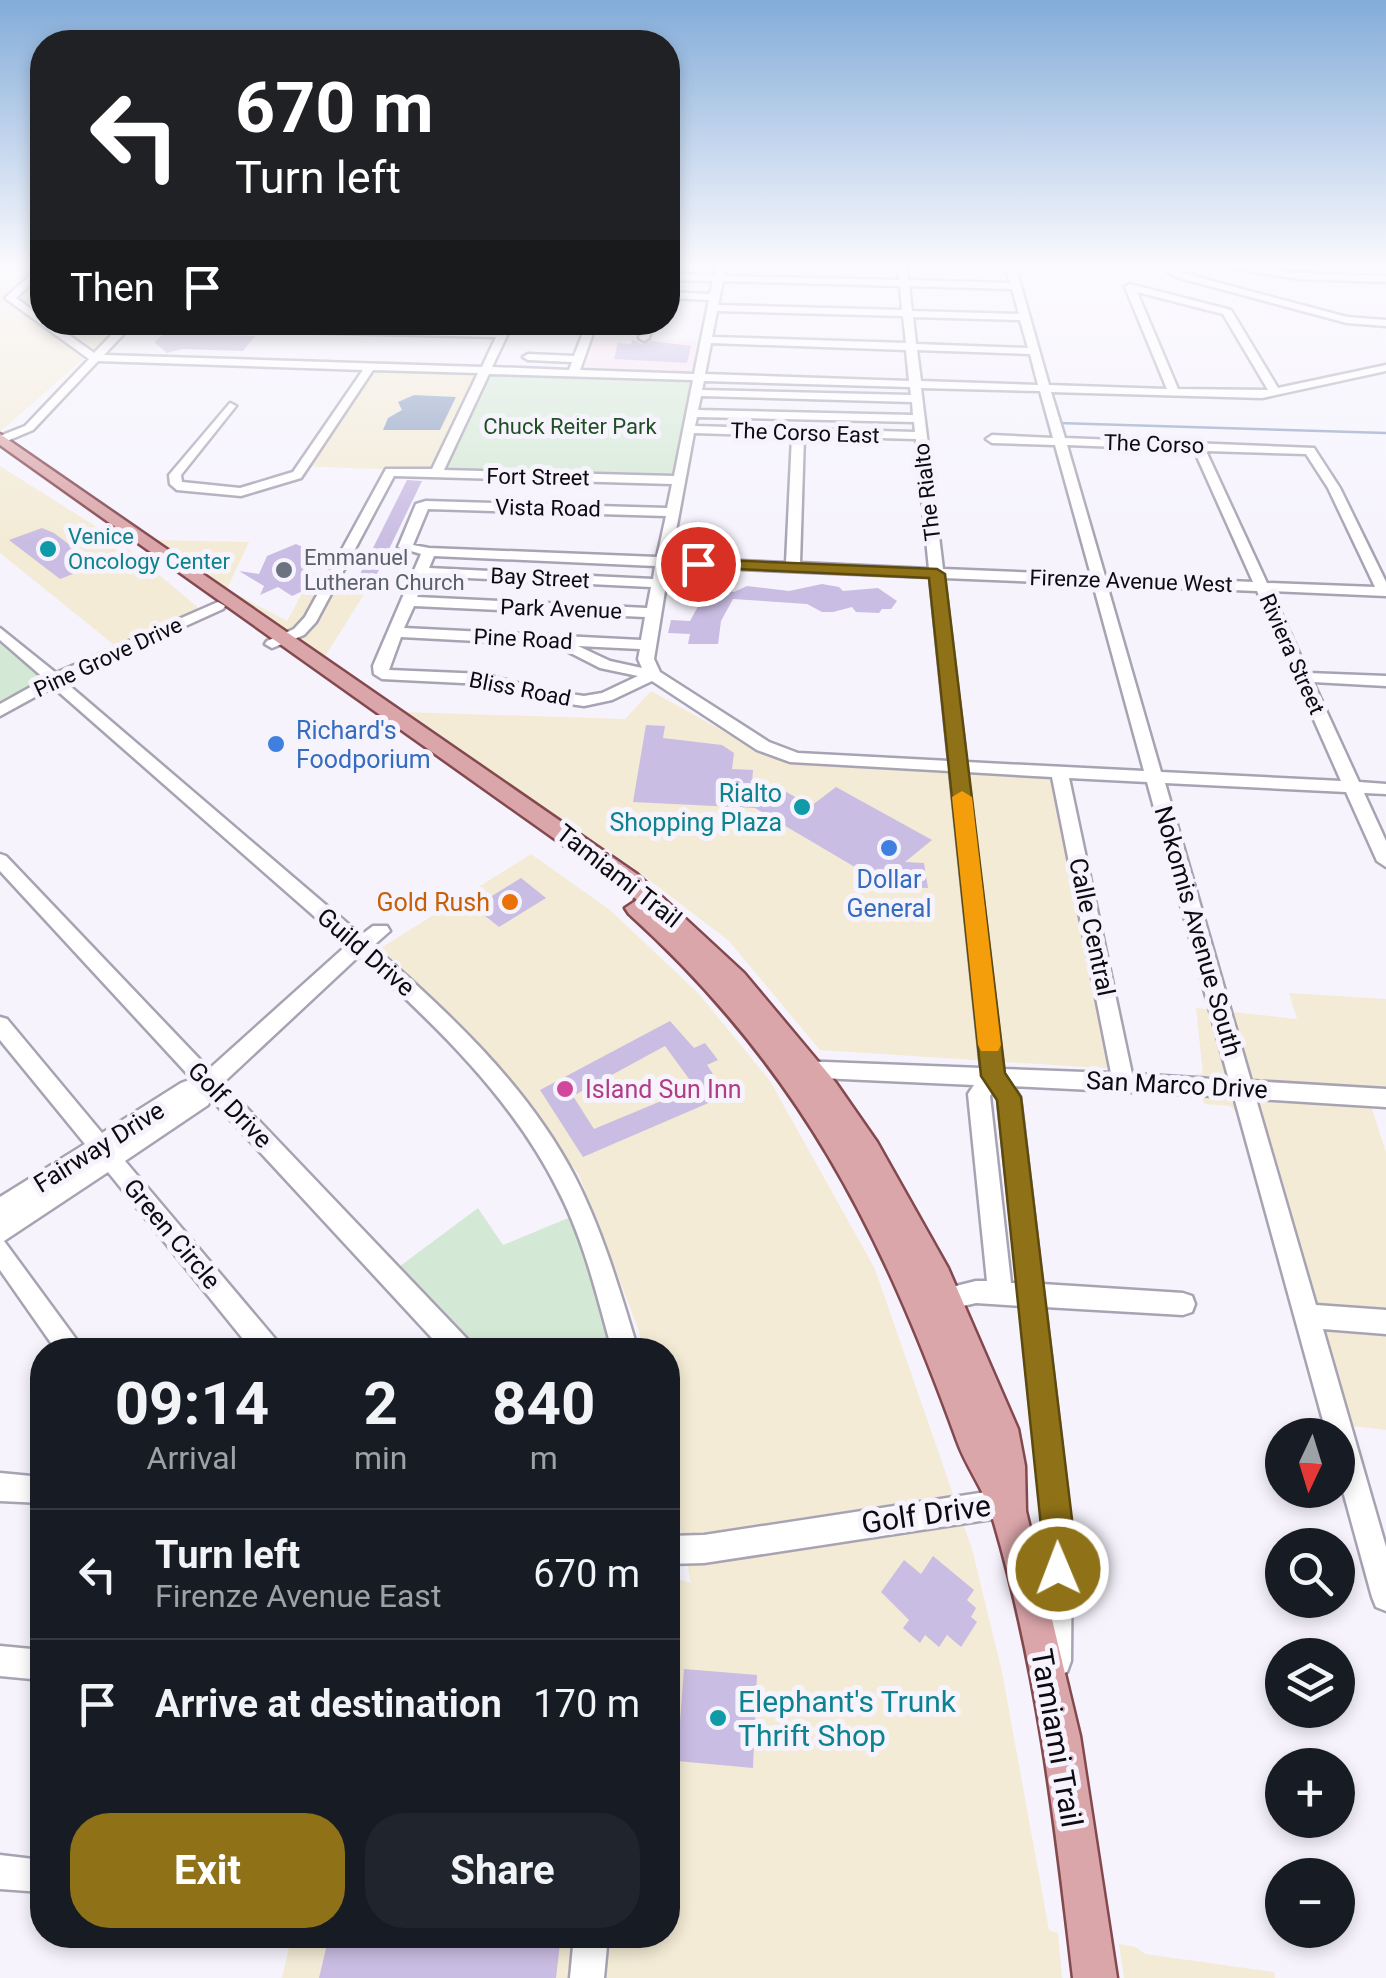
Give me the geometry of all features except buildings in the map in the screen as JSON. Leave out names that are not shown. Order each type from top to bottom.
[{"type":"main road","name":"Tamiami Trail","points":[[0,442],[218,606],[279,641]]},
{"type":"main road","name":"Tamiami Trail","points":[[0,442],[279,641],[616,890],[709,975],[799,1069],[884,1176],[934,1301],[987,1394],[1007,1458],[1006,1503],[1055,1703],[1100,1977]]},
{"type":"street","points":[[267,364],[272,357]]},
{"type":"street","points":[[437,472],[492,357]]},
{"type":"street","points":[[573,374],[579,357]]},
{"type":"street","points":[[652,675],[647,664],[653,613],[704,357]]},
{"type":"street","name":"The Rialto","points":[[912,357],[993,1076],[1009,1097],[1058,1536],[1055,1703]]},
{"type":"street","name":"Nokomis Avenue South","points":[[1036,357],[1386,1598]]},
{"type":"street","points":[[1160,357],[1174,392]]},
{"type":"street","points":[[1254,357],[1276,394]]},
{"type":"street","points":[[0,442],[29,428],[94,358],[573,374],[774,395],[838,397],[1045,388],[1276,394],[1386,368]]},
{"type":"street","points":[[230,406],[175,475],[180,487],[241,492],[297,475],[370,367]]},
{"type":"street","points":[[698,385],[778,380],[915,392]]},
{"type":"street","points":[[774,415],[771,400],[778,380]]},
{"type":"street","points":[[830,382],[838,397],[832,417]]},
{"type":"street","points":[[693,412],[832,417],[919,428]]},
{"type":"street","name":"The Corso East","points":[[690,429],[798,432],[919,428]]},
{"type":"street","points":[[794,568],[798,432]]},
{"type":"street","name":"The Corso","points":[[992,439],[1301,449],[1314,455],[1385,592]]},
{"type":"street","name":"Riviera Street","points":[[1198,446],[1386,862]]},
{"type":"street","name":"Fort Street","points":[[279,641],[311,620],[390,472],[679,480]]},
{"type":"street","name":"Vista Road","points":[[429,552],[405,547],[424,506],[673,512]]},
{"type":"street","points":[[397,632],[429,552]]},
{"type":"street","name":"Firenze Avenue West","points":[[429,552],[1385,592]]},
{"type":"street","name":"Bay Street","points":[[420,572],[659,584]]},
{"type":"street","name":"Park Avenue","points":[[410,601],[653,613]]},
{"type":"street","name":"Pine Grove Drive","points":[[0,712],[53,680],[218,606]]},
{"type":"street","name":"Guild Drive","points":[[0,632],[404,983],[473,1052],[552,1157],[592,1238],[621,1338]]},
{"type":"street","name":"Pine Road","points":[[397,632],[648,645]]},
{"type":"street","name":"Bliss Road","points":[[397,632],[381,666],[382,674],[484,678],[542,695],[584,701],[606,697],[652,675]]},
{"type":"street","points":[[557,641],[606,666],[652,675],[783,755],[958,768],[1386,789]]},
{"type":"street","points":[[1302,678],[1386,681]]},
{"type":"street","name":"Calle Central","points":[[1060,773],[1124,1082]]},
{"type":"street","name":"Golf Drive","points":[[0,860],[449,1338]]},
{"type":"street","points":[[0,1232],[105,1153],[200,1100],[208,1084],[380,931]]},
{"type":"street","name":"Green Circle","points":[[0,1026],[258,1338]]},
{"type":"street","name":"San Marco Drive","points":[[799,1069],[1124,1082],[1386,1098]]},
{"type":"street","name":"The Rialto","points":[[993,1076],[979,1094],[1000,1294]]},
{"type":"street","points":[[984,1137],[998,1160],[1016,1166]]},
{"type":"street","name":"Fairway Drive","points":[[0,1209],[105,1153]]},
{"type":"street","points":[[0,1250],[62,1338]]},
{"type":"street","points":[[934,1301],[976,1292],[1183,1304]]},
{"type":"street","points":[[1307,1316],[1386,1322]]},
{"type":"street","points":[[0,1487],[30,1489]]},
{"type":"street","name":"Golf Drive","points":[[680,1547],[704,1548],[1006,1503]]},
{"type":"street","points":[[0,1661],[30,1664]]},
{"type":"street","points":[[0,1872],[30,1875]]},
{"type":"street","points":[[587,1978],[590,1948]]},
{"type":"shaded area","points":[[0,357],[85,357],[0,432]]},
{"type":"shaded area","points":[[584,357],[696,357],[693,374],[579,370]]},
{"type":"shaded area","points":[[364,366],[478,370],[431,471],[296,466]],"holes":[[[456,397],[439,430],[384,430],[392,416],[402,410],[404,405],[399,404]]]},
{"type":"shaded area","points":[[0,466],[119,541],[202,611],[118,648],[0,553]]},
{"type":"shaded area","points":[[153,540],[249,542],[227,589],[287,621],[313,573],[375,577],[324,658]]},
{"type":"shaded area","points":[[651,691],[774,759],[1058,770],[1115,1069],[820,1050],[729,941],[631,866],[402,712],[625,719]]},
{"type":"shaded area","points":[[531,854],[610,910],[699,994],[770,1081],[875,1269],[972,1549],[1002,1672],[1049,1930],[1058,1933],[1062,1978],[282,1978],[289,1948],[680,1948],[680,1580],[691,1583],[680,1528],[680,1338],[640,1338],[579,1175],[509,1078],[381,948]]},
{"type":"shaded area","points":[[1289,993],[1386,999],[1386,1105],[1371,1106],[1386,1152],[1386,1430],[1355,1426],[1355,1418],[1327,1418],[1236,1112],[1230,1106],[1204,1104],[1195,1075],[1203,1074],[1196,1008],[1297,1019]]},
{"type":"shaded area","points":[[1119,1944],[1136,1947],[1145,1954],[1274,1972],[1275,1978],[1124,1978]]},
{"type":"green space","name":"Chuck Reiter Park","points":[[478,370],[694,380],[677,477],[431,471]]},
{"type":"green space","points":[[0,637],[43,678],[0,709]]},
{"type":"green space","points":[[478,1208],[503,1245],[573,1216],[610,1338],[462,1338],[396,1269]]},
{"type":"water","points":[[414,395],[456,397],[440,430],[383,430],[388,418],[402,410],[398,402]]},
{"type":"waterway","points":[[1058,423],[1386,433]]},
{"type":"slow traffic","points":[[962,797],[990,1045]]},
{"type":"place","name":"Venice Oncology Center","points":[[48,549]]},
{"type":"place","name":"Emmanuel Lutheran Church","points":[[284,570]]},
{"type":"place","name":"Richard's Foodporium","points":[[276,744]]},
{"type":"place","name":"Rialto Shopping Plaza","points":[[802,807]]},
{"type":"place","name":"Dollar General","points":[[889,848]]},
{"type":"place","name":"Gold Rush","points":[[510,902]]},
{"type":"place","name":"Island Sun Inn","points":[[565,1089]]},
{"type":"place","name":"Elephant's Trunk Thrift Shop","points":[[718,1718]]},
{"type":"route","points":[[698,564],[937,574],[993,1076],[1009,1097],[1058,1536],[1058,1569]]}]
